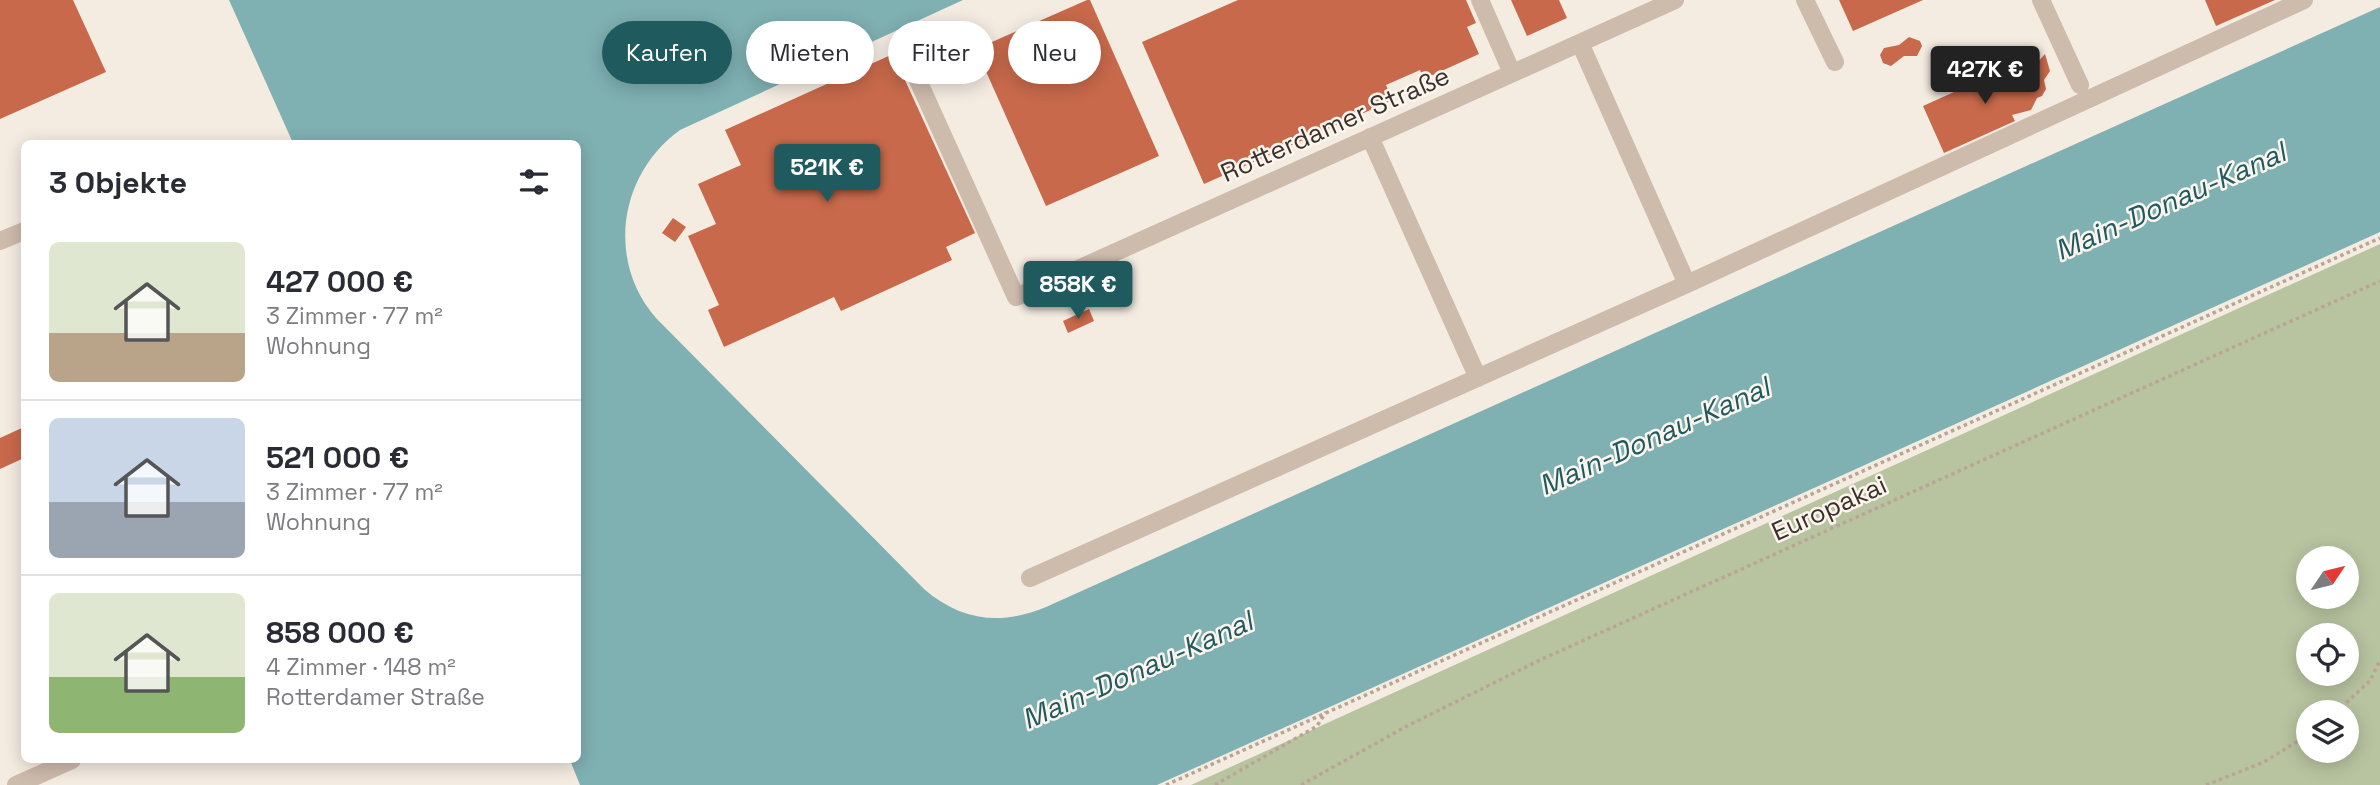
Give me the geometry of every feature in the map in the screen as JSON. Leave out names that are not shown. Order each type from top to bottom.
[{"type":"street","points":[[1480,0],[1512,74]]},
{"type":"street","name":"Rotterdamer Straße","points":[[920,84],[1016,297],[1675,0]]},
{"type":"street","points":[[1805,0],[1835,62]]},
{"type":"street","points":[[2041,0],[2080,85]]},
{"type":"street","points":[[1030,578],[1687,284],[2304,0]]},
{"type":"street","points":[[1580,43],[1687,284]]},
{"type":"street","points":[[1370,137],[1478,378]]},
{"type":"street","points":[[0,241],[21,232]]},
{"type":"street","points":[[16,785],[65,763]]},
{"type":"path","points":[[1166,785],[1328,709],[2380,238]]},
{"type":"path","name":"Europakai","points":[[1301,785],[1407,726],[1540,660],[2380,281]]},
{"type":"path","points":[[2349,700],[2370,681],[2380,660]]},
{"type":"path","points":[[1215,785],[1317,726],[1328,709]]},
{"type":"path","points":[[2206,785],[2264,762],[2296,743]]},
{"type":"green space","points":[[2380,244],[2380,785],[1191,785]]},
{"type":"water","name":"Main-Donau-Kanal","points":[[229,0],[963,0],[917,21],[888,21],[888,34],[874,41],[874,21],[746,21],[746,84],[780,84],[680,130],[659,148],[643,170],[632,194],[626,219],[626,245],[630,271],[640,295],[656,318],[924,589],[938,600],[967,614],[1013,617],[1046,607],[2380,7],[2380,232],[1157,785],[580,785],[571,763],[581,763],[581,140],[292,140]]},
{"type":"building","points":[[0,0],[73,0],[106,72],[0,119]]},
{"type":"building","points":[[1090,0],[1099,21],[1039,21]]},
{"type":"building","points":[[1238,0],[1466,0],[1476,23],[1467,27],[1479,54],[1424,79],[1420,70],[1386,85],[1393,100],[1204,184],[1142,42]]},
{"type":"building","points":[[1511,0],[1559,0],[1567,18],[1527,36]]},
{"type":"building","points":[[1839,0],[1923,0],[1853,31]]},
{"type":"building","points":[[2205,0],[2275,0],[2216,26]]},
{"type":"building","points":[[1101,25],[1159,156],[1046,206],[992,84],[994,84],[994,41],[1008,35],[1008,84],[1101,84]]},
{"type":"building","points":[[1909,37],[1920,41],[1922,46],[1917,56],[1904,56],[1891,66],[1883,63],[1880,55],[1884,48],[1899,45]]},
{"type":"building","points":[[2045,54],[2050,71],[2044,80],[2046,89],[2031,110],[2012,115],[2015,121],[1944,153],[1923,106],[1994,74],[2000,89],[2015,73],[2027,74]]},
{"type":"building","points":[[888,56],[888,84],[907,84],[975,233],[946,247],[952,260],[841,311],[834,297],[724,347],[708,310],[719,305],[688,236],[716,224],[698,184],[741,165],[725,130],[827,84],[874,84],[874,63]]},
{"type":"building","points":[[673,218],[686,227],[675,242],[662,233]]},
{"type":"building","points":[[1089,309],[1094,321],[1068,333],[1063,321]]},
{"type":"building","points":[[21,428],[21,459],[0,469],[0,438]]}]
